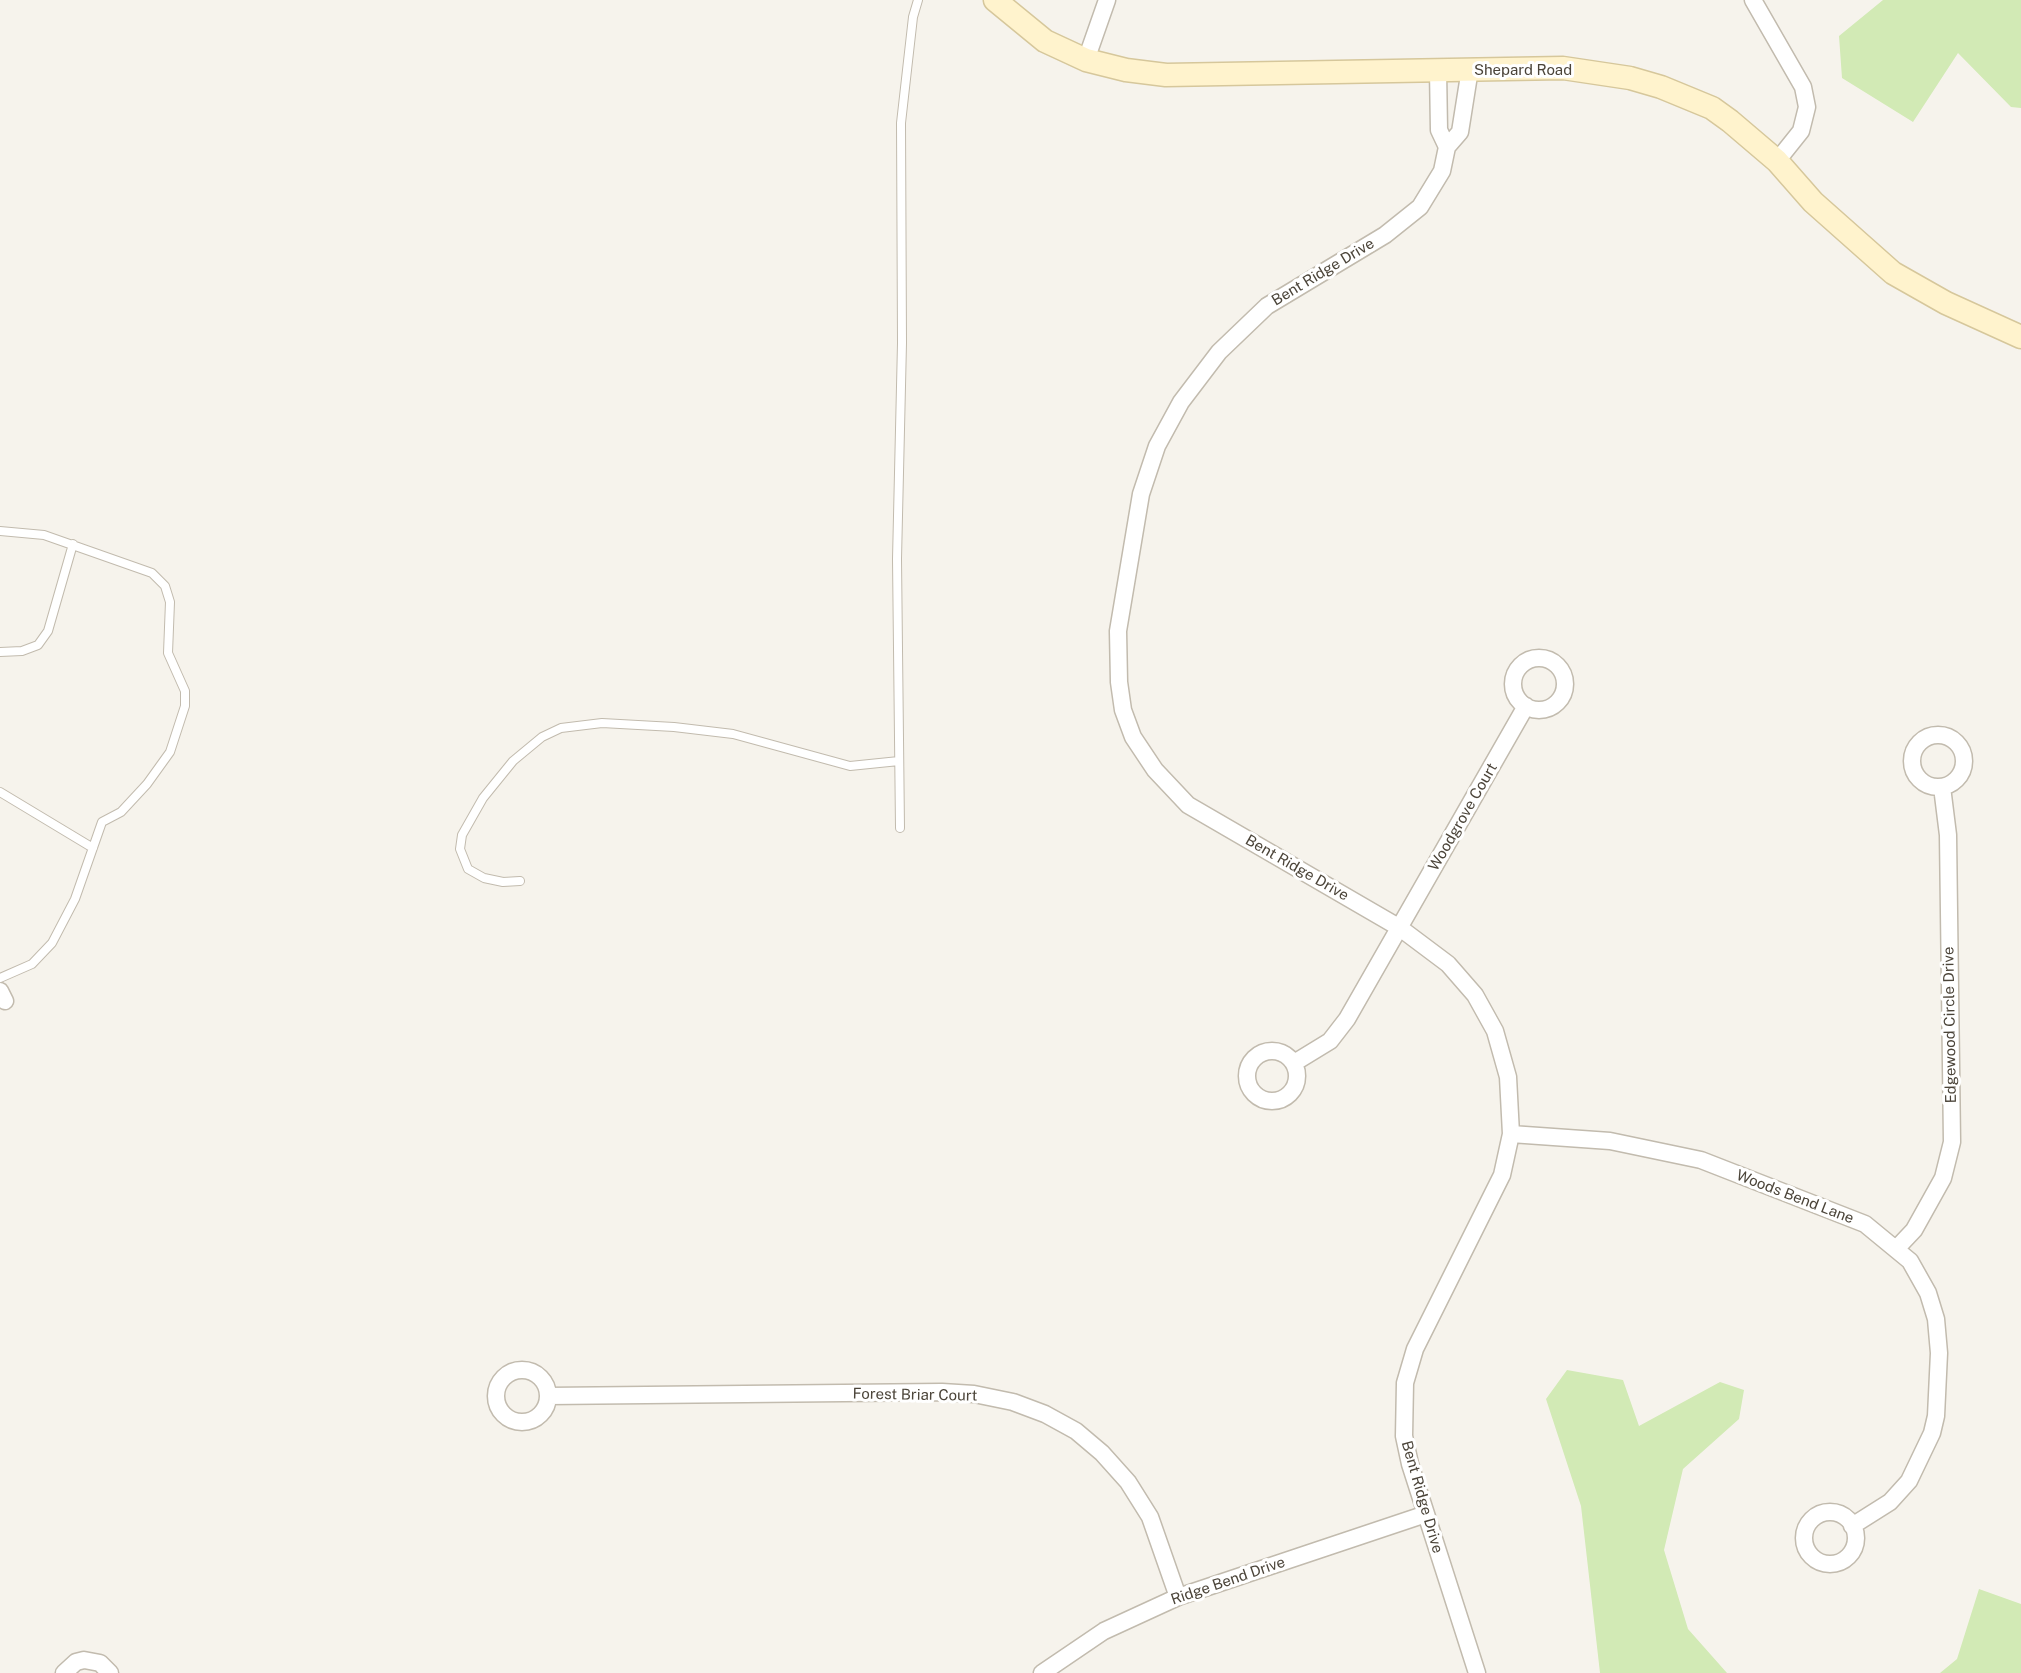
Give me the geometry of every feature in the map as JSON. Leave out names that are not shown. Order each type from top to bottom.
[{"type":"street","name":"Shepard Road","points":[[995,0],[1045,41],[1086,60],[1126,70],[1166,75],[1563,68],[1630,78],[1661,87],[1712,108],[1777,161],[1813,202],[1893,273],[1946,303],[2021,337]]},
{"type":"street","points":[[1086,60],[1107,0]]},
{"type":"street","points":[[1753,0],[1803,87],[1808,107],[1801,131],[1777,161]]},
{"type":"street","name":"Bent Ridge Drive","points":[[1470,69],[1460,132],[1447,147],[1442,171],[1419,207],[1384,235],[1267,306],[1219,352],[1181,402],[1157,446],[1141,494],[1118,631],[1119,682],[1123,710],[1133,737],[1155,770],[1188,805],[1400,928],[1448,964],[1475,995],[1495,1031],[1508,1077],[1510,1134],[1502,1175],[1415,1349],[1405,1383],[1404,1436],[1426,1514],[1477,1673]]},
{"type":"street","points":[[1438,70],[1439,130],[1447,147]]},
{"type":"street","name":"Woodgrove Court","points":[[1294,1063],[1330,1041],[1347,1019],[1526,706]]},
{"type":"street","name":"Edgewood Circle Drive","points":[[1897,1248],[1914,1230],[1943,1178],[1952,1142],[1948,834],[1942,787]]},
{"type":"street","name":"Woods Bend Lane","points":[[1510,1134],[1610,1141],[1701,1161],[1865,1224],[1910,1261],[1928,1293],[1936,1319],[1939,1353],[1936,1416],[1925,1452],[1909,1481],[1890,1502],[1852,1526]]},
{"type":"street","name":"Forest Briar Court","points":[[548,1396],[942,1392],[974,1394],[1012,1402],[1045,1414],[1076,1431],[1102,1453],[1128,1482],[1150,1517],[1178,1597]]},
{"type":"street","name":"Ridge Bend Drive","points":[[1042,1673],[1104,1631],[1178,1597],[1426,1514]]},
{"type":"street","points":[[64,1673],[76,1662],[84,1660],[100,1663],[110,1673]]},
{"type":"lane","points":[[900,828],[897,559],[902,343],[901,123],[913,17],[918,0]]},
{"type":"lane","points":[[0,531],[44,535],[152,573],[165,586],[170,602],[168,652],[185,691],[185,706],[170,752],[147,784],[121,812],[102,822],[75,899],[52,943],[32,963],[0,978]]},
{"type":"lane","points":[[0,652],[22,651],[38,645],[48,631],[73,544]]},
{"type":"lane","points":[[520,881],[503,882],[484,878],[468,869],[460,849],[462,835],[483,798],[513,761],[542,737],[561,728],[602,723],[674,727],[733,734],[850,766],[899,761]]},
{"type":"lane","points":[[0,792],[93,848]]},
{"type":"green space","points":[[1883,0],[2021,0],[2021,108],[2011,107],[1958,53],[1913,122],[1842,78],[1839,36]]},
{"type":"green space","points":[[1567,1370],[1623,1380],[1639,1426],[1720,1382],[1744,1390],[1739,1419],[1683,1469],[1664,1550],[1688,1629],[1727,1673],[1600,1673],[1581,1506],[1546,1399]]},
{"type":"green space","points":[[1979,1589],[2021,1604],[2021,1673],[1940,1673],[1957,1659]]}]
